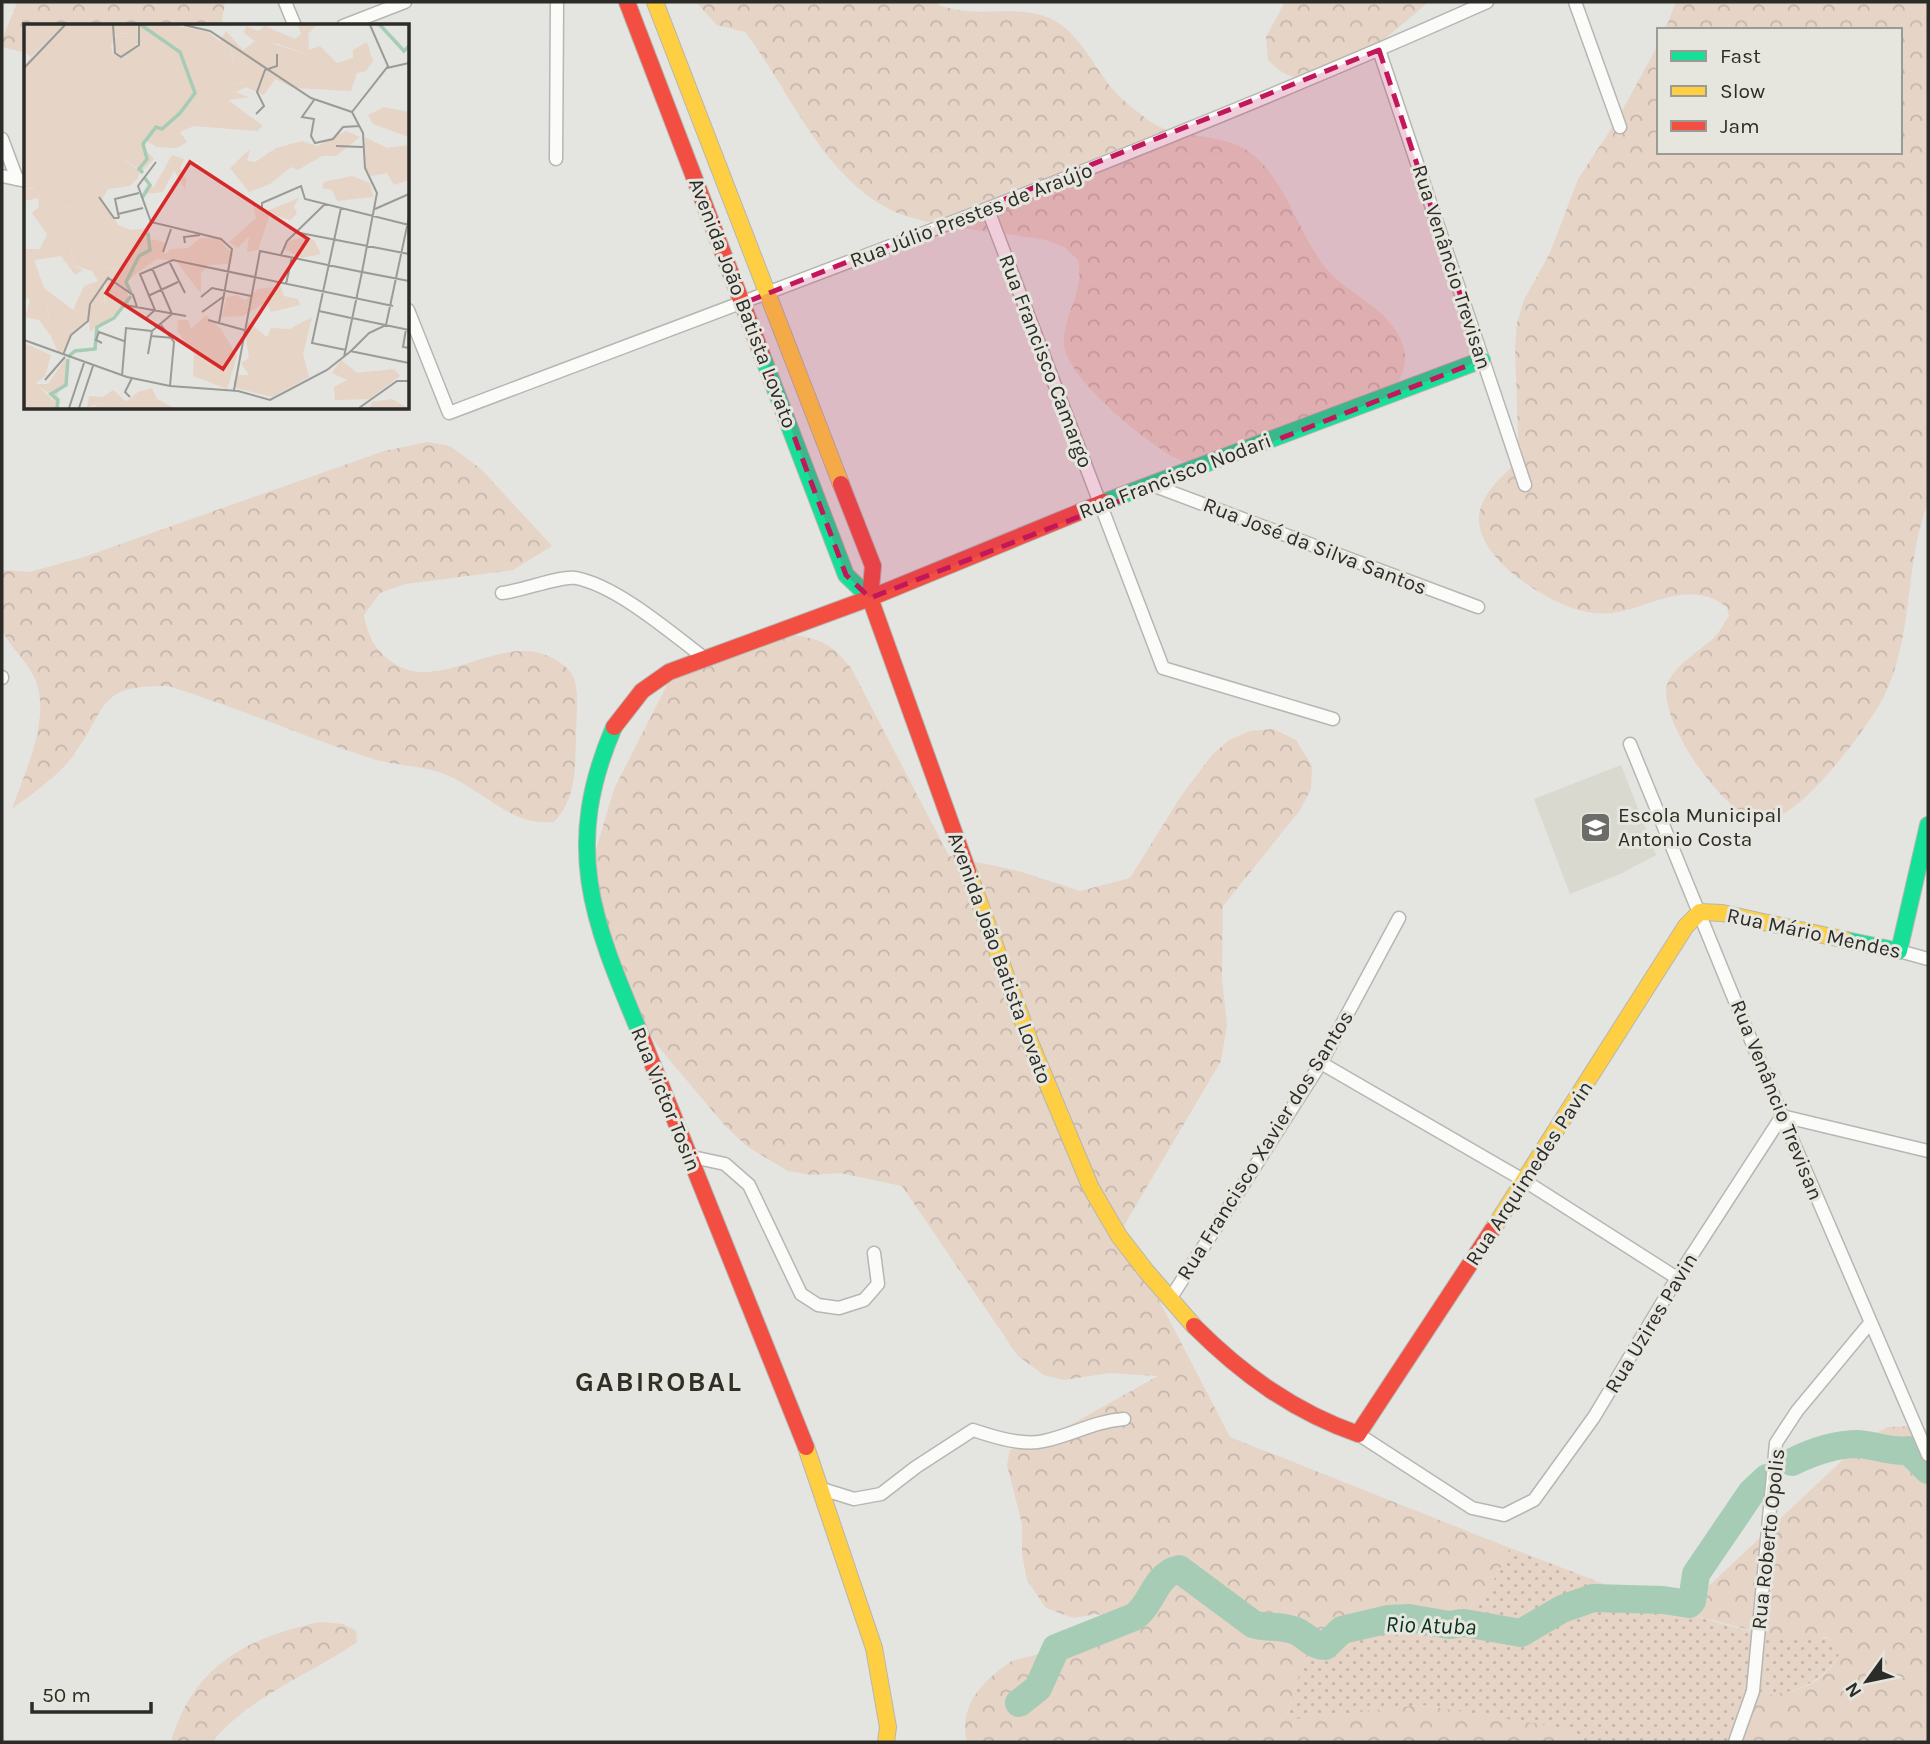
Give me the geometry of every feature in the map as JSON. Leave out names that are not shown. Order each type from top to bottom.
[{"type":"street","points":[[285,2],[294,24]]},
{"type":"street","points":[[348,24],[405,2]]},
{"type":"street","points":[[556,159],[557,2]]},
{"type":"street","name":"Avenida João Batista Lovato","points":[[627,2],[846,575],[870,598]]},
{"type":"street","name":"Avenida João Batista Lovato","points":[[655,2],[873,566],[870,598],[1036,1061],[1098,1202],[1134,1259],[1170,1299],[1241,1367],[1300,1410],[1333,1428],[1358,1434]]},
{"type":"street","name":"Rua Júlio Prestes de Araújo","points":[[410,315],[449,413],[988,210],[1379,50],[1487,2]]},
{"type":"street","points":[[1575,2],[1620,127]]},
{"type":"street","name":"Rua Venâncio Trevisan","points":[[1379,50],[1525,485]]},
{"type":"street","points":[[2,139],[22,180]]},
{"type":"street","points":[[2,176],[22,180]]},
{"type":"street","name":"Rua Francisco Camargo","points":[[988,210],[1163,668],[1333,719]]},
{"type":"street","name":"Rua Francisco Nodari","points":[[870,598],[1100,504],[1482,360]]},
{"type":"street","name":"Rua José da Silva Santos","points":[[1152,485],[1478,607]]},
{"type":"street","points":[[502,593],[575,577],[634,605],[703,657]]},
{"type":"street","name":"Rua Victor Tosin","points":[[870,598],[703,657],[670,672],[642,691],[617,722],[599,762],[585,846],[590,900],[607,955],[732,1257],[822,1489],[874,1647],[888,1727],[886,1742]]},
{"type":"street","name":"Rua Venâncio Trevisan","points":[[1630,744],[1782,1116],[1928,1455]]},
{"type":"street","points":[[1899,951],[1928,825]]},
{"type":"street","name":"Rua Mário Mendes","points":[[1700,912],[1722,913],[1928,959]]},
{"type":"street","name":"Rua Arquimedes Pavin","points":[[1358,1434],[1525,1181],[1686,926],[1700,912]]},
{"type":"street","name":"Rua Francisco Xavier dos Santos","points":[[1170,1299],[1321,1063],[1399,918]]},
{"type":"street","points":[[1321,1063],[1525,1181],[1677,1278]]},
{"type":"street","points":[[1782,1116],[1928,1152]]},
{"type":"street","name":"Rua Uzires Pavin","points":[[1358,1434],[1472,1508],[1504,1515],[1534,1500],[1579,1438],[1677,1278],[1782,1116]]},
{"type":"street","points":[[688,1156],[725,1164],[749,1185],[801,1294],[818,1305],[839,1308],[864,1300],[878,1284],[874,1253]]},
{"type":"street","name":"Rua Roberto Opolis","points":[[1735,1742],[1753,1691],[1776,1443],[1797,1411],[1870,1323]]},
{"type":"street","points":[[822,1489],[854,1499],[881,1494],[926,1460],[973,1430],[999,1438],[1042,1442],[1105,1420],[1124,1419]]},
{"type":"highlighted area","points":[[1379,50],[1482,360],[870,598],[846,575],[744,303]]},
{"type":"shaded area","name":"Escola Municipal Antonio Costa","points":[[1621,765],[1656,855],[1620,874],[1570,894],[1534,799]]},
{"type":"green space","points":[[17,2],[225,2],[221,24],[24,24],[24,52],[2,47]]},
{"type":"green space","points":[[696,2],[938,2],[939,5],[967,11],[1032,13],[1057,22],[1077,40],[1119,96],[1148,120],[1171,131],[1237,145],[1261,162],[1272,175],[1324,266],[1377,310],[1396,330],[1405,358],[1397,385],[1390,397],[1201,463],[1182,461],[1166,453],[1111,410],[1078,374],[1068,358],[1064,335],[1079,281],[1078,260],[1064,247],[1046,240],[926,221],[909,217],[881,204],[856,186],[834,163],[745,32],[717,25]]},
{"type":"green space","points":[[1285,2],[1428,2],[1371,49],[1336,69],[1320,76],[1306,78],[1285,74],[1268,60],[1266,37]]},
{"type":"green space","points":[[1676,2],[1928,2],[1928,502],[1915,553],[1898,659],[1890,684],[1878,707],[1843,756],[1794,807],[1778,817],[1764,821],[1749,817],[1731,804],[1697,765],[1682,741],[1667,698],[1668,682],[1672,675],[1716,636],[1729,616],[1727,607],[1710,598],[1694,594],[1678,595],[1611,613],[1578,610],[1558,602],[1518,578],[1487,546],[1480,528],[1480,510],[1486,496],[1519,460],[1515,349],[1517,323],[1524,300],[1550,253],[1578,179],[1617,120],[1657,47],[1657,154],[1902,154],[1902,28],[1666,28]]},
{"type":"green space","points":[[428,442],[450,446],[481,469],[552,546],[513,570],[405,584],[380,593],[364,615],[367,628],[375,645],[384,655],[408,670],[428,672],[449,669],[513,652],[534,652],[554,659],[567,668],[574,678],[577,695],[575,771],[567,803],[554,822],[538,822],[510,813],[444,774],[370,758],[168,686],[144,687],[115,695],[100,712],[67,764],[12,809],[34,747],[40,699],[34,676],[2,629],[2,570],[30,572],[84,557],[384,451]]},
{"type":"green space","points":[[784,634],[822,642],[851,668],[949,856],[1022,872],[1080,891],[1130,878],[1181,796],[1213,754],[1229,740],[1250,731],[1273,729],[1296,740],[1312,766],[1311,789],[1300,810],[1223,906],[1222,978],[1227,1025],[1221,1061],[1122,1229],[1230,1437],[1510,1548],[1491,1583],[1479,1599],[1463,1612],[1307,1653],[1285,1720],[1421,1705],[1551,1726],[1565,1730],[1582,1742],[967,1742],[966,1717],[975,1695],[991,1677],[1012,1661],[1144,1627],[1096,1614],[1073,1618],[1046,1608],[1027,1580],[1022,1554],[1022,1524],[1007,1465],[1010,1450],[1030,1438],[1054,1434],[1158,1376],[1109,1373],[1064,1380],[1044,1375],[1018,1356],[902,1186],[840,1173],[812,1175],[788,1171],[748,1147],[726,1127],[657,1045],[625,993],[603,939],[592,863],[614,789],[673,673]]},
{"type":"green space","points":[[1917,1426],[1928,1429],[1928,1742],[1737,1742],[1733,1728],[1736,1707],[1764,1696],[1803,1688],[1815,1681],[1839,1656],[1835,1641],[1825,1637],[1773,1636],[1681,1612],[1866,1438],[1888,1427]]},
{"type":"green space","points":[[1510,1548],[1715,1622],[1767,1634],[1813,1636],[1835,1641],[1839,1655],[1821,1676],[1811,1683],[1788,1692],[1750,1699],[1737,1742],[1582,1742],[1565,1730],[1421,1705],[1285,1721],[1307,1653],[1463,1612],[1479,1599],[1491,1583]]},
{"type":"green space","points":[[320,1622],[343,1624],[356,1631],[357,1642],[244,1711],[212,1742],[171,1742],[193,1693],[208,1675],[226,1660],[269,1637]]},
{"type":"waterway","name":"Rio Atuba","points":[[1792,1462],[1824,1449],[1858,1444],[1908,1450],[1928,1470]]},
{"type":"waterway","name":"Rio Atuba","points":[[1019,1703],[1038,1688],[1056,1648],[1134,1617],[1146,1605],[1164,1577],[1179,1569],[1253,1624],[1290,1629],[1325,1646],[1342,1630],[1389,1619],[1409,1618],[1449,1625],[1464,1623],[1521,1633],[1562,1609],[1593,1598],[1663,1600],[1689,1604],[1692,1601],[1696,1574],[1751,1493],[1767,1478]]},
{"type":"traffic: fast","points":[[762,355],[846,575],[870,598]]},
{"type":"traffic: fast","points":[[1104,502],[1482,360]]},
{"type":"traffic: fast","points":[[614,727],[598,771],[589,811],[587,849],[590,886],[610,958],[642,1038]]},
{"type":"traffic: fast","points":[[1846,940],[1899,951],[1928,825]]},
{"type":"traffic: slow","points":[[655,2],[841,484]]},
{"type":"traffic: slow","points":[[968,871],[1032,1047],[1091,1188],[1119,1236],[1194,1326]]},
{"type":"traffic: slow","points":[[1493,1229],[1686,926],[1700,912],[1722,913],[1846,940]]},
{"type":"traffic: slow","points":[[806,1447],[874,1648],[888,1727],[886,1742]]},
{"type":"traffic: jam","points":[[627,2],[762,355]]},
{"type":"traffic: jam","points":[[841,484],[873,566],[870,598],[968,871]]},
{"type":"traffic: jam","points":[[614,727],[642,691],[669,672],[870,598],[1104,502]]},
{"type":"traffic: jam","points":[[642,1038],[806,1447]]},
{"type":"traffic: jam","points":[[1194,1326],[1212,1344],[1270,1390],[1312,1415],[1358,1434],[1493,1229]]},
{"type":"place","name":"Escola Municipal Antonio Costa","points":[[1595,827]]},
{"type":"district","name":"GABIROBAL","points":[[659,1381]]}]
